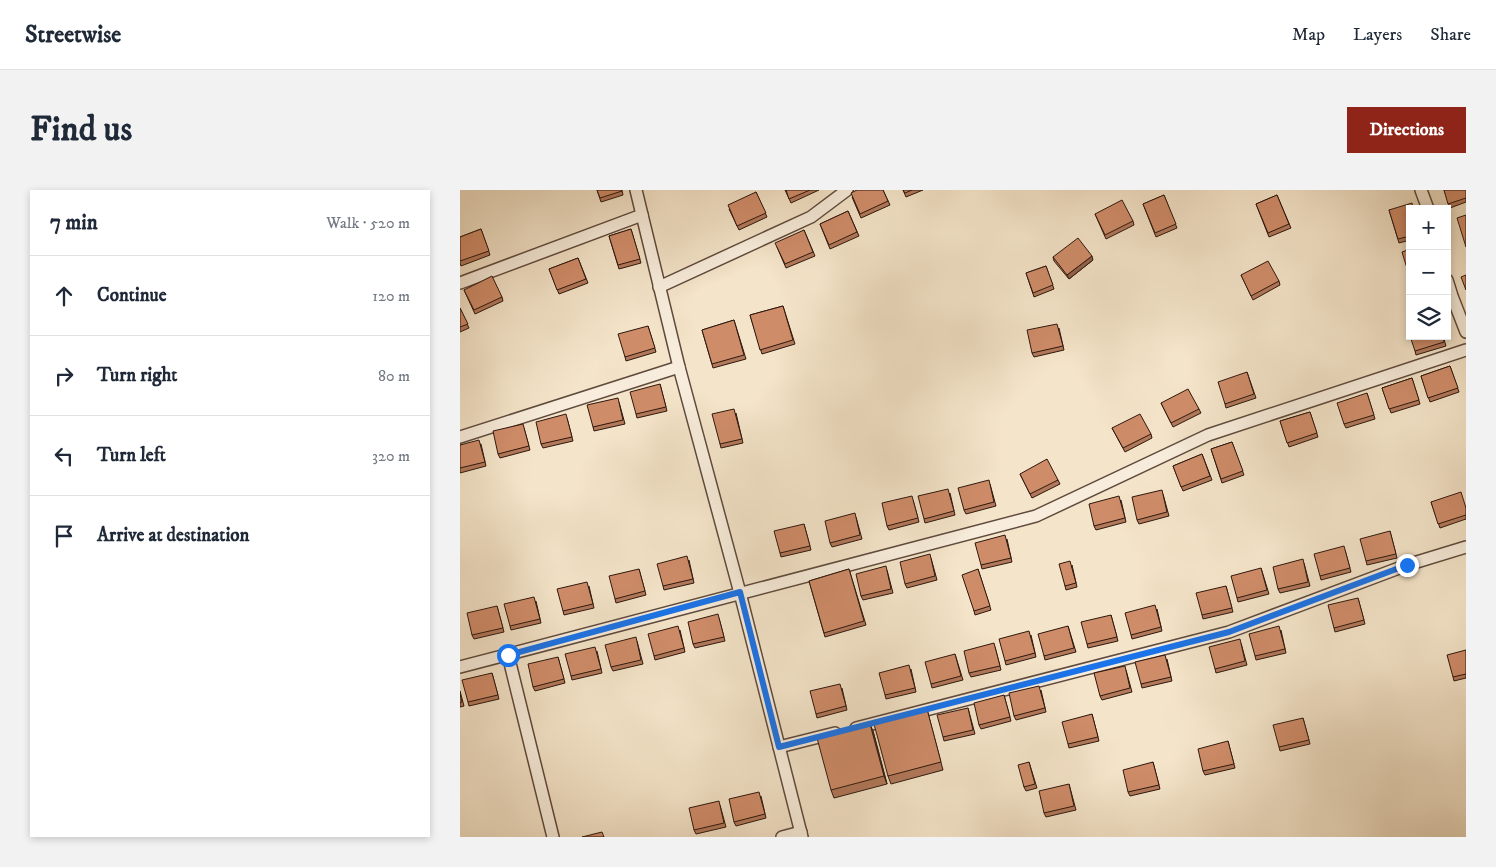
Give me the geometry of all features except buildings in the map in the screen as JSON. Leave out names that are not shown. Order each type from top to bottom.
[{"type":"street","points":[[636,190],[679,367],[740,592],[802,835],[782,837]]},
{"type":"street","points":[[659,287],[812,217],[847,190]]},
{"type":"street","points":[[1421,190],[1427,205]]},
{"type":"street","points":[[460,283],[642,215]]},
{"type":"street","points":[[1451,293],[1466,332]]},
{"type":"street","points":[[460,667],[740,592],[1036,516],[1208,435],[1466,350]]},
{"type":"street","points":[[460,436],[679,367]]},
{"type":"street","points":[[779,747],[1229,632],[1407,565],[1466,547]]},
{"type":"street","points":[[508,655],[553,837]]},
{"type":"route","points":[[508,655],[740,592],[779,747],[1229,632],[1407,565]]}]
